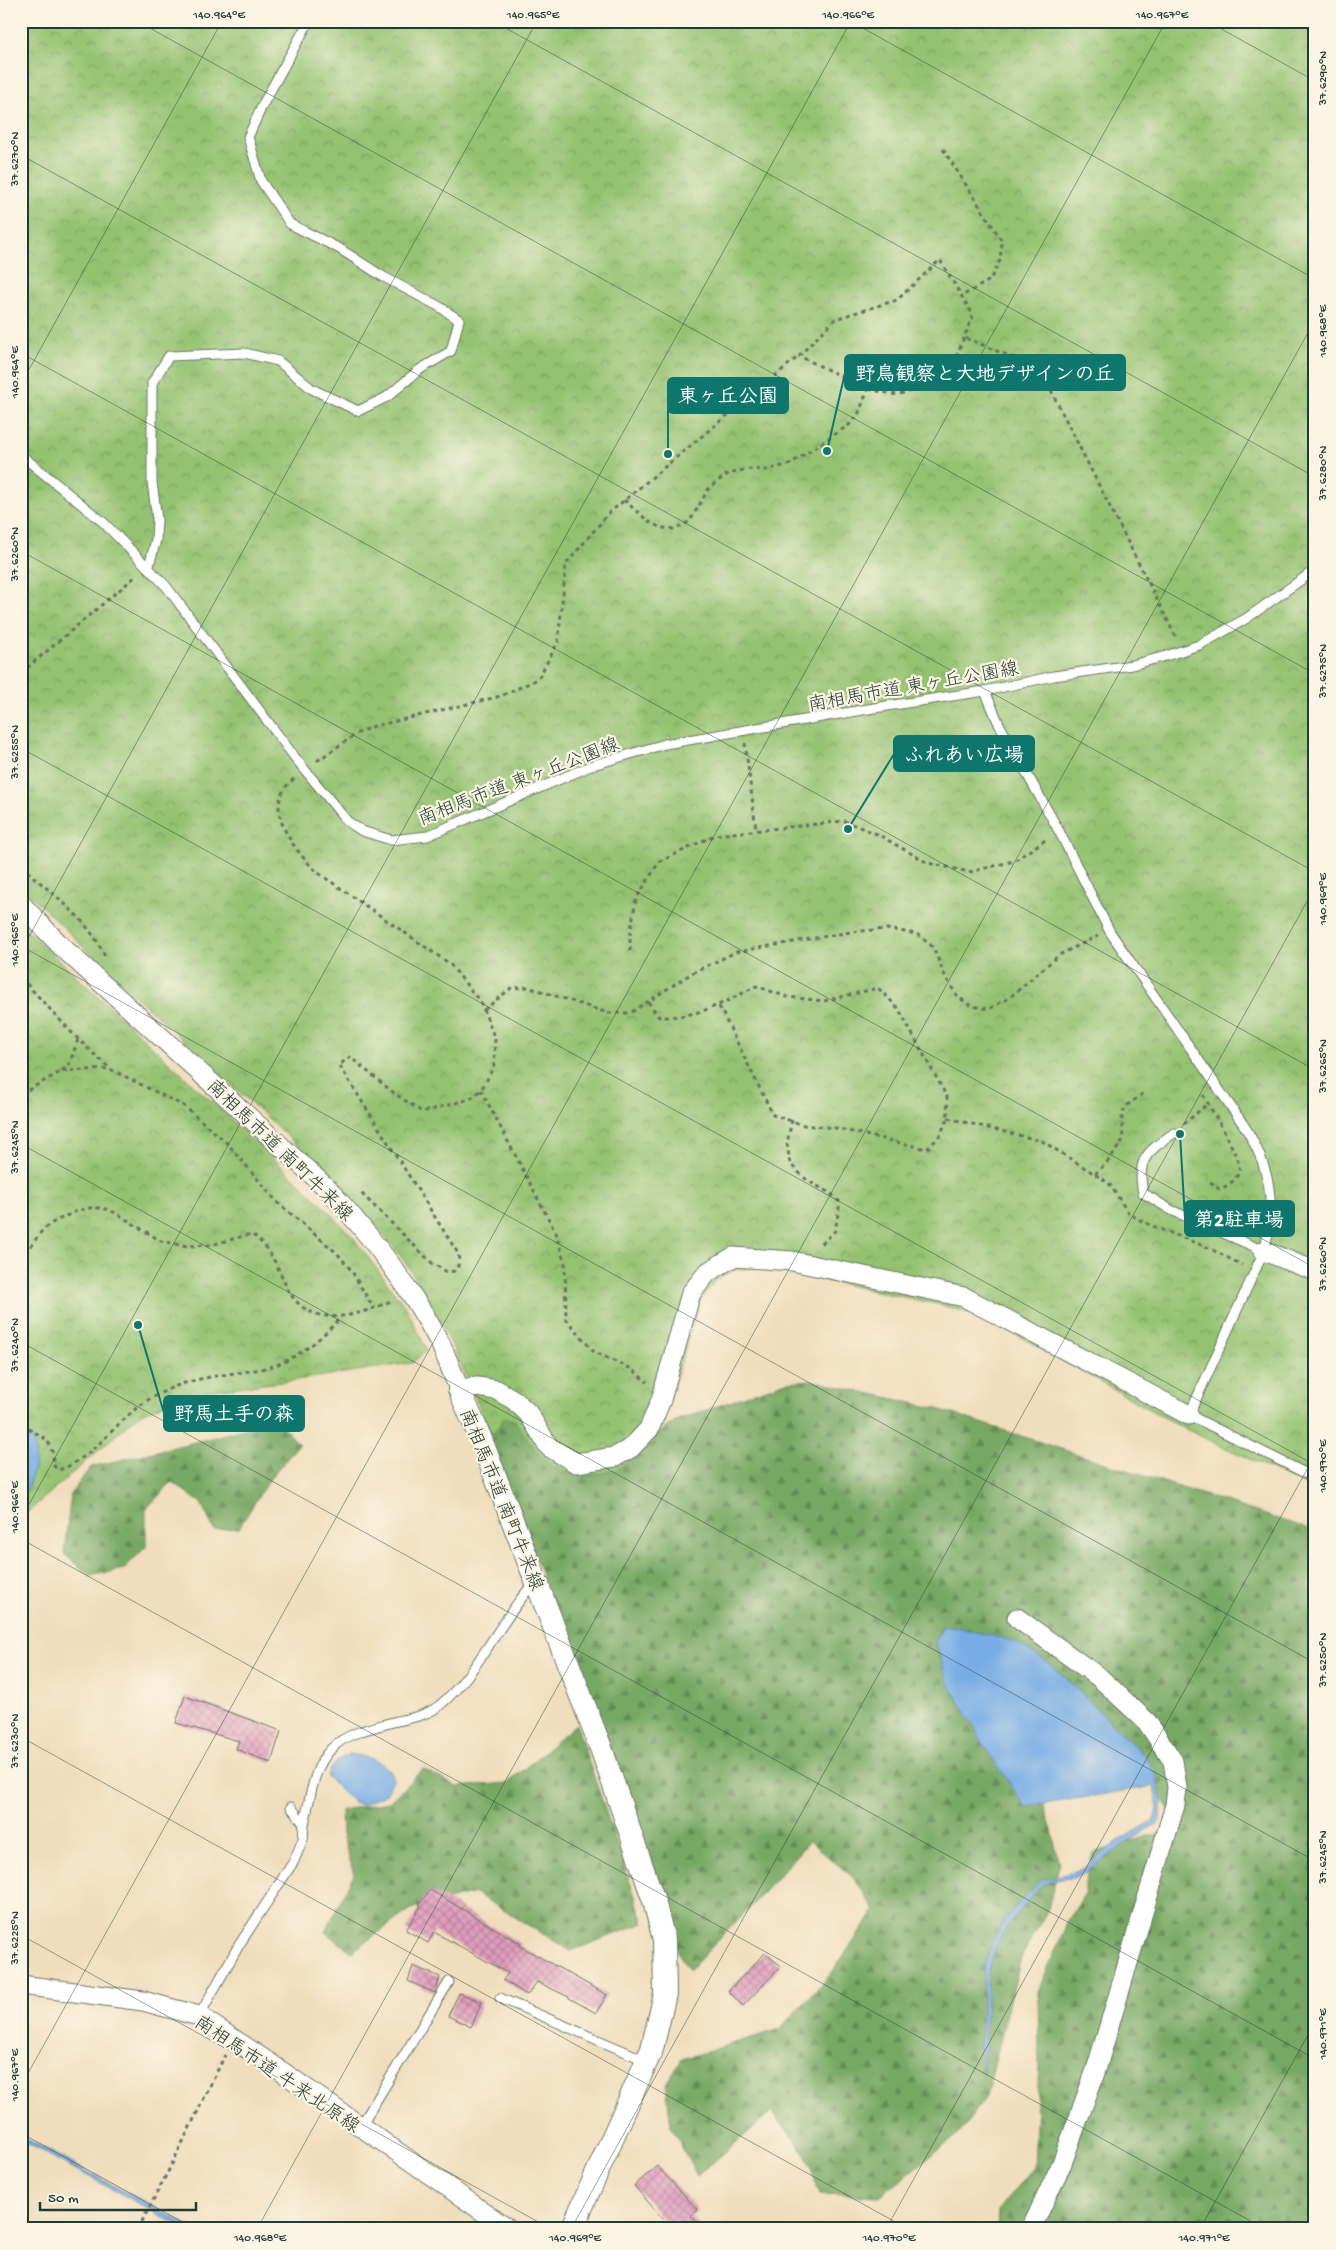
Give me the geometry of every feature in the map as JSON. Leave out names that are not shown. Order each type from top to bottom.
[{"type":"street","name":"南相馬市道 南町牛来線","points":[[21,904],[62,947],[328,1189],[387,1260],[409,1291],[440,1344],[480,1437],[601,1748],[660,1923],[665,1959],[665,1994],[660,2023],[647,2061],[572,2229]]},
{"type":"street","points":[[1264,1251],[1315,1271]]},
{"type":"street","points":[[459,1389],[478,1387],[497,1390],[514,1400],[528,1413],[549,1447],[576,1463],[615,1457],[631,1448],[650,1429],[664,1389],[691,1293],[708,1272],[733,1257],[799,1262],[964,1297],[1188,1415]]},
{"type":"street","points":[[1017,1618],[1100,1678],[1147,1722],[1173,1761],[1176,1787],[1175,1805],[1110,2028],[1062,2163],[1031,2229]]},
{"type":"street","name":"南相馬市道 牛来北原線","points":[[21,1985],[143,2001],[199,2016],[508,2229]]},
{"type":"lane","points":[[149,566],[156,540],[157,519],[152,482],[152,383],[169,356],[244,353],[278,361],[312,389],[358,412],[387,397],[419,370],[451,351],[459,320],[440,307],[382,276],[340,249],[290,224],[261,181],[248,137],[263,104],[309,21]]},
{"type":"lane","name":"南相馬市道 東ヶ丘公園線","points":[[21,454],[104,522],[149,566],[313,781],[342,814],[362,831],[379,837],[403,840],[427,836],[544,785],[621,756],[665,744],[985,691],[1054,676],[1132,665],[1183,651],[1214,637],[1247,618],[1315,570]]},
{"type":"lane","points":[[985,691],[999,724],[1059,831],[1110,932],[1258,1147],[1266,1172],[1270,1211],[1269,1232],[1264,1251],[1188,1415],[1315,1478]]},
{"type":"lane","points":[[1174,1133],[1146,1155],[1142,1162],[1140,1175],[1143,1193],[1171,1210],[1264,1251]]},
{"type":"lane","points":[[199,2016],[239,1945],[294,1862],[303,1839],[304,1824],[319,1769],[331,1749],[369,1728],[424,1714],[439,1706],[470,1671],[508,1616],[536,1581]]},
{"type":"lane","points":[[291,1807],[304,1824]]},
{"type":"lane","points":[[360,2127],[449,1982]]},
{"type":"lane","points":[[500,1998],[647,2061]]},
{"type":"path","points":[[943,149],[1002,241],[1000,260],[990,280],[962,296]]},
{"type":"path","points":[[354,1187],[432,1263],[447,1272],[454,1270],[458,1266],[460,1255],[339,1065],[350,1057],[422,1112],[470,1099],[480,1090],[494,1066],[495,1040],[481,1003],[450,964],[317,872],[306,862],[284,827],[278,811],[279,799],[284,788],[342,743],[371,727],[500,696],[538,679],[558,642],[566,564],[609,513],[799,356],[835,319],[898,300],[940,260],[973,315],[966,338],[953,365],[938,383],[897,395],[868,389],[799,356]]},
{"type":"path","points":[[966,338],[1040,369],[1183,651]]},
{"type":"path","points":[[624,500],[648,521],[661,528],[676,529],[690,521],[710,488],[726,475],[747,469],[766,470],[790,464],[849,425],[858,415],[868,389]]},
{"type":"path","points":[[21,673],[149,566]]},
{"type":"path","points":[[741,732],[747,749],[756,829]]},
{"type":"path","points":[[630,952],[630,935],[636,900],[660,862],[715,834],[844,821],[877,834],[928,863],[970,872],[1014,860],[1059,831]]},
{"type":"path","points":[[21,866],[71,910],[87,927],[97,939],[107,961]]},
{"type":"path","points":[[484,1010],[511,988],[528,988],[608,1013],[630,1013],[692,973],[736,952],[850,932],[888,929],[917,934],[933,947],[944,974],[957,996],[971,1006],[989,1009],[1009,998],[1058,955],[1110,932]]},
{"type":"path","points":[[21,978],[110,1070],[184,1106],[217,1134],[278,1203],[337,1253],[351,1270],[374,1309]]},
{"type":"path","points":[[648,1002],[659,1017],[679,1018],[719,1006],[756,986],[787,996],[824,1001],[878,988],[898,1008],[948,1097],[948,1118],[939,1138],[927,1149],[773,1115],[719,1006]]},
{"type":"path","points":[[21,1094],[62,1070],[70,1063],[78,1039]]},
{"type":"path","points":[[62,1070],[110,1070]]},
{"type":"path","points":[[1199,1088],[1232,1148],[1240,1167],[1236,1178],[1225,1187],[1219,1189],[1207,1179]]},
{"type":"path","points":[[480,1090],[556,1233],[565,1264],[566,1319],[594,1352],[632,1369],[649,1384],[664,1389]]},
{"type":"path","points":[[1095,1174],[1110,1159],[1123,1140],[1122,1116],[1125,1107],[1145,1092]]},
{"type":"path","points":[[1195,1115],[1223,1094]]},
{"type":"path","points":[[948,1118],[1042,1141],[1109,1183],[1128,1214],[1152,1226],[1209,1248],[1255,1273]]},
{"type":"path","points":[[792,1120],[787,1143],[790,1164],[808,1181],[830,1193],[840,1202],[835,1231],[821,1245],[806,1248],[799,1262]]},
{"type":"path","points":[[21,1260],[41,1232],[50,1224],[74,1212],[88,1208],[103,1208],[161,1241],[188,1246],[211,1245],[251,1234],[261,1240],[269,1250],[287,1288],[302,1306],[321,1315],[339,1318],[374,1309],[409,1291]]},
{"type":"path","points":[[21,1426],[45,1439],[52,1446],[54,1466],[60,1470],[69,1467],[86,1455],[131,1412],[154,1396],[166,1390],[205,1378],[260,1369],[281,1363],[295,1356],[324,1335],[339,1318]]},
{"type":"path","points":[[138,2229],[233,2039]]},
{"type":"green space","points":[[21,21],[1315,21],[1315,1490],[1179,1426],[1034,1344],[979,1316],[941,1305],[762,1267],[733,1270],[715,1281],[700,1301],[654,1442],[616,1470],[584,1476],[553,1468],[535,1450],[515,1421],[505,1417],[494,1433],[494,1441],[461,1365],[433,1308],[404,1261],[372,1221],[338,1183],[103,966],[21,886]]},
{"type":"green space","points":[[21,925],[321,1203],[352,1236],[407,1309],[427,1350],[412,1363],[189,1393],[140,1414],[21,1518]]},
{"type":"green space","points":[[810,1380],[935,1408],[1315,1531],[1315,2229],[998,2229],[999,2211],[1034,2166],[1039,2064],[1038,1991],[1067,1923],[1085,1893],[1085,1882],[1093,1853],[1148,1836],[1182,1829],[1141,1767],[1035,1780],[1052,1830],[1059,1865],[1048,1909],[1021,1958],[986,2097],[958,2135],[881,2196],[820,2194],[806,2154],[772,2112],[697,2176],[671,2126],[666,2084],[682,2059],[780,2029],[830,1975],[875,1911],[855,1879],[809,1841],[754,1903],[689,1971],[679,1954],[671,1922],[483,1417],[500,1405],[633,1453],[675,1421],[786,1382]]},
{"type":"green space","points":[[276,1420],[299,1444],[266,1484],[239,1528],[214,1530],[201,1503],[172,1482],[146,1509],[146,1547],[124,1569],[90,1576],[64,1554],[71,1493],[91,1467]]},
{"type":"green space","points":[[576,1724],[644,1923],[571,1951],[475,1893],[411,1909],[352,1952],[325,1932],[354,1874],[342,1835],[341,1810],[389,1802],[423,1769],[457,1787],[508,1783]]},
{"type":"water","points":[[21,1432],[34,1441],[35,1464],[21,1500]]},
{"type":"water","points":[[943,1626],[953,1626],[1013,1641],[1043,1659],[1067,1679],[1144,1755],[1155,1770],[1162,1802],[1160,1819],[1155,1825],[1084,1873],[1073,1878],[1052,1880],[1038,1888],[1006,1928],[996,1945],[988,1975],[983,2074],[980,2048],[985,1965],[992,1943],[1008,1915],[1042,1879],[1075,1872],[1084,1868],[1118,1841],[1153,1821],[1158,1810],[1154,1786],[1026,1807],[990,1755],[949,1684],[935,1641]]},
{"type":"water","points":[[350,1754],[370,1758],[382,1764],[391,1772],[394,1778],[386,1794],[362,1805],[354,1803],[327,1777],[332,1765]]},
{"type":"water","points":[[21,2136],[195,2229],[186,2229],[21,2140]]},
{"type":"building","points":[[185,1696],[281,1731],[271,1763],[236,1749],[239,1741],[176,1723]]},
{"type":"building","points":[[430,1890],[521,1944],[520,1946],[607,1995],[596,2013],[569,1997],[537,1982],[527,1995],[503,1980],[508,1973],[434,1932],[428,1943],[406,1930],[421,1906],[419,1904]]},
{"type":"building","points":[[765,1953],[781,1966],[743,2006],[728,1991]]},
{"type":"building","points":[[413,1966],[440,1977],[435,1993],[408,1981]]},
{"type":"building","points":[[459,1993],[482,2002],[471,2027],[448,2016]]},
{"type":"building","points":[[657,2166],[698,2210],[691,2216],[703,2229],[672,2229],[634,2186]]},
{"type":"place","name":"野鳥観察と大地デザインの丘","points":[[827,451]]},
{"type":"place","name":"東ヶ丘公園","points":[[668,454]]},
{"type":"place","name":"ふれあい広場","points":[[848,829]]},
{"type":"place","name":"第2駐車場","points":[[1180,1134]]},
{"type":"place","name":"野馬土手の森","points":[[138,1325]]}]
